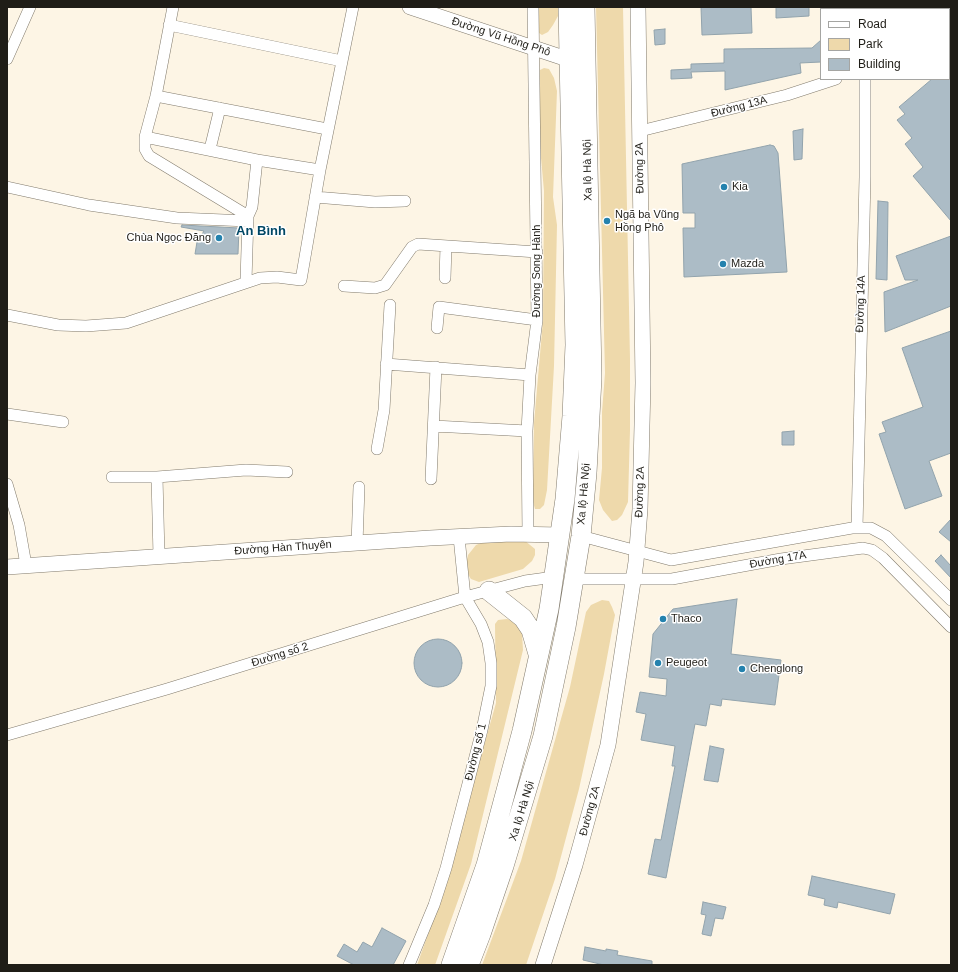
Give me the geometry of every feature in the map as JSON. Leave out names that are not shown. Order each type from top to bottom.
[{"type":"highway","name":"Xa lộ Hà Nội","points":[[451,965],[486,866],[522,731],[539,656],[554,577],[565,499],[572,416],[575,345],[568,7]]},
{"type":"highway","name":"Xa lộ Hà Nội","points":[[468,965],[481,934],[507,859],[543,736],[574,579],[586,487],[592,378],[585,7]]},
{"type":"highway","points":[[560,534],[580,536]]},
{"type":"highway","points":[[554,577],[574,579]]},
{"type":"highway","points":[[489,591],[523,618],[531,630],[539,656]]},
{"type":"street","points":[[7,59],[30,7]]},
{"type":"street","points":[[173,7],[156,96],[145,137],[145,149],[149,156],[248,218]]},
{"type":"street","points":[[7,315],[58,325],[86,326],[126,323],[246,282],[277,277],[301,280],[327,130],[354,7]]},
{"type":"street","name":"Đường Vũ Hồng Phô","points":[[410,7],[570,60]]},
{"type":"street","name":"Đường Song Hành","points":[[528,534],[527,431],[530,375],[537,320],[533,7]]},
{"type":"street","name":"Đường 2A","points":[[543,965],[575,865],[608,745],[637,552],[640,504],[643,383],[638,7]]},
{"type":"street","points":[[169,25],[342,61]]},
{"type":"street","name":"Đường 13A","points":[[640,131],[787,95],[833,80]]},
{"type":"street","name":"Đường 14A","points":[[857,528],[865,177],[865,80]]},
{"type":"street","points":[[156,96],[327,130]]},
{"type":"street","points":[[210,149],[220,108]]},
{"type":"street","points":[[145,137],[210,149],[257,160],[320,170]]},
{"type":"street","points":[[246,282],[248,218],[252,207],[257,160]]},
{"type":"street","points":[[7,187],[89,205],[177,218],[248,218]]},
{"type":"street","points":[[315,197],[368,202],[405,201]]},
{"type":"street","points":[[344,286],[375,288],[385,285],[412,247],[418,244],[537,252]]},
{"type":"street","points":[[445,278],[446,246]]},
{"type":"street","points":[[377,449],[384,410],[390,305]]},
{"type":"street","points":[[437,328],[439,307],[537,320]]},
{"type":"street","points":[[386,364],[530,375]]},
{"type":"street","points":[[432,479],[436,367]]},
{"type":"street","points":[[7,414],[63,422]]},
{"type":"street","points":[[434,426],[527,431]]},
{"type":"street","points":[[112,477],[157,477],[246,470],[287,472]]},
{"type":"street","points":[[157,477],[159,556]]},
{"type":"street","points":[[7,484],[19,525],[26,564]]},
{"type":"street","points":[[357,544],[359,487]]},
{"type":"street","name":"Đường 17A","points":[[580,536],[671,560],[857,528],[872,528],[886,536],[951,600]]},
{"type":"street","name":"Đường Hàn Thuyên","points":[[7,566],[459,537],[560,534]]},
{"type":"street","name":"Đường số 1","points":[[409,965],[434,905],[446,868],[482,730],[491,686],[488,642],[465,597],[459,537]]},
{"type":"street","name":"Đường 17A","points":[[574,579],[672,579],[781,559],[862,548],[872,550],[883,558],[951,627]]},
{"type":"street","name":"Đường số 2","points":[[7,735],[168,690],[465,597],[525,581],[554,577]]},
{"type":"green space","points":[[534,7],[558,7],[558,16],[553,25],[548,32],[542,35],[536,31]]},
{"type":"green space","points":[[596,7],[623,7],[630,430],[628,502],[622,515],[617,520],[612,521],[603,510],[599,500],[602,468],[602,412],[605,373]]},
{"type":"green space","points":[[544,68],[549,69],[554,78],[557,91],[553,197],[557,225],[554,366],[547,490],[544,505],[540,509],[535,509],[533,502],[534,423],[543,320],[544,191],[539,136],[539,80],[540,70]]},
{"type":"green space","points":[[524,540],[535,549],[535,555],[532,561],[523,569],[479,582],[471,579],[467,573],[466,564],[468,555],[476,545],[481,543]]},
{"type":"green space","points":[[602,600],[609,601],[615,615],[579,789],[555,879],[526,965],[482,965],[521,861],[570,687],[586,612],[591,605]]},
{"type":"green space","points":[[507,619],[516,622],[522,633],[523,650],[471,864],[435,965],[417,965],[440,901],[496,703],[495,624],[498,620]]},
{"type":"building","points":[[701,7],[751,7],[752,33],[702,35]]},
{"type":"building","points":[[776,7],[809,7],[809,16],[776,18]]},
{"type":"building","points":[[665,29],[665,44],[655,45],[654,30]]},
{"type":"building","points":[[820,41],[820,62],[800,63],[801,73],[725,90],[725,71],[691,72],[692,78],[671,79],[671,70],[691,69],[691,64],[724,63],[724,49],[812,48]]},
{"type":"building","points":[[951,79],[951,221],[913,176],[923,167],[905,144],[912,138],[897,120],[905,114],[899,107],[931,80]]},
{"type":"building","points":[[803,129],[802,159],[794,160],[793,131]]},
{"type":"building","points":[[770,145],[774,146],[778,153],[787,272],[684,277],[683,228],[695,228],[695,213],[683,213],[682,164]]},
{"type":"building","points":[[878,201],[888,202],[887,280],[876,279]]},
{"type":"building","name":"Chùa Ngọc Đăng","points":[[182,225],[239,228],[238,254],[195,254],[197,242],[204,231],[181,227]]},
{"type":"building","points":[[951,236],[951,306],[885,332],[884,292],[918,280],[905,280],[896,256]]},
{"type":"building","points":[[951,331],[951,453],[929,461],[942,496],[905,509],[879,434],[886,432],[882,422],[923,407],[902,348]]},
{"type":"building","points":[[794,431],[794,445],[782,445],[782,432]]},
{"type":"building","points":[[951,519],[951,542],[939,532]]},
{"type":"building","points":[[941,555],[951,566],[951,578],[935,561]]},
{"type":"building","points":[[737,599],[731,654],[781,660],[775,705],[722,699],[721,706],[710,704],[706,726],[695,724],[666,878],[648,874],[655,839],[661,840],[675,766],[672,766],[675,746],[641,740],[646,714],[636,712],[640,692],[666,696],[667,679],[649,677],[653,634],[673,609]]},
{"type":"building","points":[[438,639],[447,641],[455,646],[460,654],[462,663],[460,672],[455,680],[447,685],[438,687],[429,685],[421,680],[416,672],[414,663],[416,654],[421,646],[429,641]]},
{"type":"building","points":[[710,746],[724,749],[718,782],[704,780]]},
{"type":"building","points":[[812,876],[895,894],[890,914],[838,902],[837,908],[824,905],[825,899],[808,895]]},
{"type":"building","points":[[703,902],[726,907],[723,919],[715,918],[711,936],[702,934],[706,915],[701,914]]},
{"type":"building","points":[[382,928],[406,941],[393,965],[354,965],[337,956],[344,944],[357,952],[363,942],[372,947]]},
{"type":"building","points":[[585,947],[606,951],[606,949],[618,951],[617,955],[652,961],[652,965],[604,965],[583,960]]},
{"type":"place","name":"Kia","points":[[724,187]]},
{"type":"place","name":"Ngã ba Vũng Hồng Phô","points":[[607,221]]},
{"type":"place","name":"Chùa Ngọc Đăng","points":[[219,238]]},
{"type":"place","name":"Mazda","points":[[723,264]]},
{"type":"place","name":"Thaco","points":[[663,619]]},
{"type":"place","name":"Peugeot","points":[[658,663]]},
{"type":"place","name":"Chenglong","points":[[742,669]]},
{"type":"district","name":"An Bình","points":[[261,231]]}]
